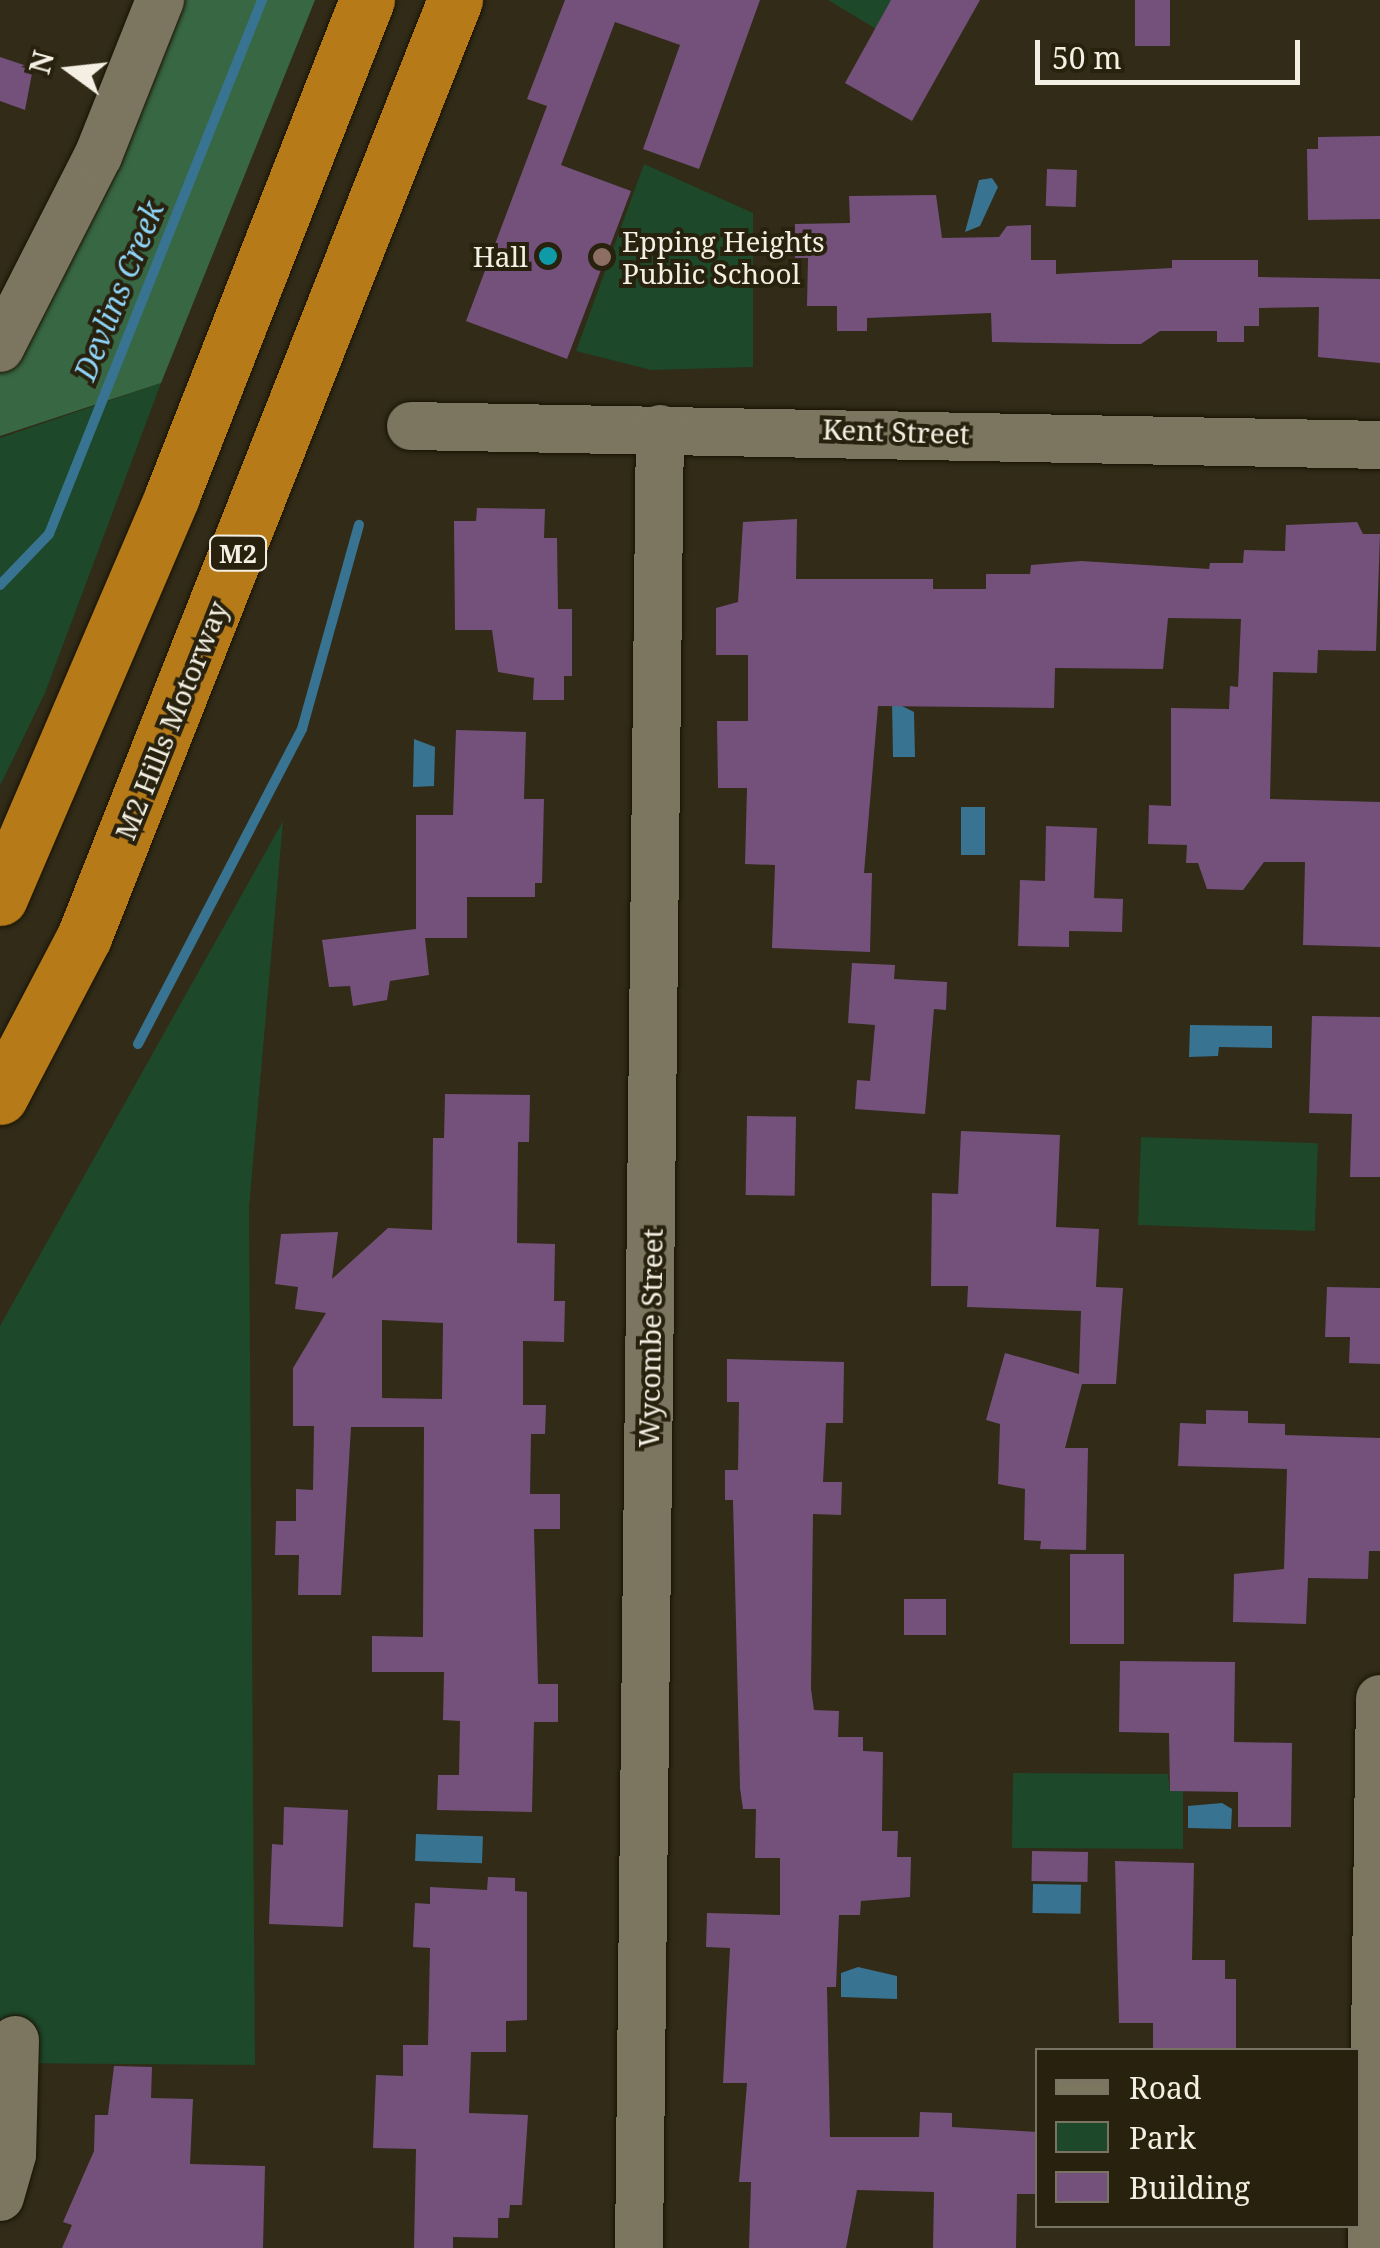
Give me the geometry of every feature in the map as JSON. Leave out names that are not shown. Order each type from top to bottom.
[{"type":"highway","points":[[0,898],[172,496],[367,0]]},
{"type":"highway","name":"M2 Hills Motorway","points":[[0,1098],[84,937],[455,0]]},
{"type":"street","points":[[0,348],[98,156],[160,0]]},
{"type":"street","name":"Kent Street","points":[[411,426],[1380,445]]},
{"type":"street","name":"Wycombe Street","points":[[639,2248],[660,429]]},
{"type":"street","points":[[1372,2248],[1380,1698]]},
{"type":"street","points":[[0,2197],[12,2155],[15,2040]]},
{"type":"green space","points":[[175,0],[315,0],[161,383],[0,436],[0,372],[16,361]]},
{"type":"green space","points":[[828,0],[896,0],[878,30]]},
{"type":"green space","points":[[644,164],[753,213],[753,367],[651,370],[576,351]]},
{"type":"green space","points":[[161,383],[45,693],[0,786],[0,438]]},
{"type":"green space","points":[[283,821],[249,1208],[255,2065],[0,2063],[0,1326]]},
{"type":"green space","points":[[1141,1137],[1318,1143],[1315,1231],[1138,1225]]},
{"type":"green space","points":[[1013,1773],[1168,1774],[1170,1791],[1183,1791],[1183,1849],[1012,1848]]},
{"type":"water","points":[[992,178],[998,187],[980,226],[965,232],[979,180]]},
{"type":"water","points":[[892,701],[914,712],[915,757],[893,757]]},
{"type":"water","points":[[414,739],[435,747],[434,786],[413,787]]},
{"type":"water","points":[[961,807],[985,807],[985,855],[961,855]]},
{"type":"water","points":[[1190,1025],[1272,1026],[1272,1048],[1219,1047],[1218,1056],[1189,1057]]},
{"type":"water","points":[[1222,1803],[1232,1809],[1231,1829],[1188,1828],[1188,1806]]},
{"type":"water","points":[[416,1834],[483,1836],[482,1863],[415,1861]]},
{"type":"water","points":[[1033,1884],[1081,1885],[1080,1914],[1032,1913]]},
{"type":"water","points":[[858,1967],[897,1976],[897,1999],[841,1997],[841,1973]]},
{"type":"building","points":[[565,0],[760,0],[699,169],[643,149],[680,45],[615,22],[561,165],[631,191],[567,359],[466,321],[547,106],[527,99]]},
{"type":"building","points":[[891,0],[980,0],[912,121],[845,83]]},
{"type":"building","points":[[1135,0],[1170,0],[1170,46],[1135,46]]},
{"type":"building","points":[[0,57],[33,68],[25,110],[0,101]]},
{"type":"building","points":[[1380,136],[1380,219],[1308,220],[1307,149],[1318,149],[1318,137]]},
{"type":"building","points":[[1047,169],[1077,170],[1076,207],[1046,206]]},
{"type":"building","points":[[936,195],[942,238],[999,237],[1007,226],[1031,225],[1031,260],[1056,260],[1056,274],[1172,268],[1172,260],[1258,260],[1258,277],[1380,279],[1380,363],[1318,357],[1319,307],[1259,308],[1259,326],[1244,326],[1244,342],[1217,342],[1217,331],[1160,331],[1141,344],[1111,344],[992,342],[991,313],[867,318],[867,331],[837,331],[837,306],[807,306],[808,258],[795,258],[795,224],[850,223],[849,196]]},
{"type":"building","points":[[477,508],[545,509],[544,538],[557,538],[558,609],[572,609],[572,676],[564,676],[564,700],[533,700],[534,678],[498,672],[492,630],[455,630],[454,521],[476,521]]},
{"type":"building","points":[[797,519],[796,579],[933,579],[933,589],[986,589],[986,574],[1030,574],[1031,565],[1081,561],[1209,569],[1210,563],[1243,563],[1244,550],[1285,551],[1286,525],[1357,522],[1363,534],[1380,534],[1376,651],[1318,650],[1317,673],[1273,672],[1270,799],[1380,802],[1380,947],[1303,945],[1305,862],[1264,862],[1243,890],[1207,889],[1198,863],[1186,863],[1187,845],[1148,844],[1149,805],[1171,806],[1171,708],[1229,709],[1230,686],[1238,687],[1241,619],[1168,618],[1163,669],[1055,668],[1054,708],[878,706],[864,873],[872,873],[870,952],[772,948],[775,865],[745,864],[747,788],[718,788],[717,721],[748,721],[748,655],[716,655],[716,608],[738,602],[743,522]]},
{"type":"building","points":[[456,730],[526,732],[524,799],[544,799],[542,883],[535,883],[535,897],[467,897],[467,938],[425,938],[429,975],[390,981],[387,1000],[353,1006],[350,986],[329,987],[322,940],[416,929],[416,815],[453,815]]},
{"type":"building","points":[[1046,826],[1097,828],[1094,898],[1123,899],[1122,932],[1069,931],[1069,947],[1018,946],[1020,880],[1045,881]]},
{"type":"building","points":[[852,963],[895,965],[894,979],[947,982],[946,1010],[934,1009],[925,1114],[855,1109],[857,1080],[870,1081],[875,1025],[848,1023]]},
{"type":"building","points":[[1312,1016],[1380,1017],[1380,1177],[1350,1177],[1352,1114],[1309,1113]]},
{"type":"building","points":[[445,1094],[530,1095],[529,1142],[518,1142],[517,1243],[555,1244],[554,1301],[565,1301],[564,1342],[523,1341],[523,1405],[546,1405],[545,1434],[531,1434],[530,1494],[560,1494],[560,1529],[534,1529],[538,1684],[558,1684],[558,1722],[534,1722],[532,1812],[437,1810],[438,1775],[459,1775],[460,1721],[443,1720],[444,1672],[372,1672],[372,1636],[423,1637],[424,1427],[351,1427],[341,1595],[298,1595],[299,1555],[275,1555],[276,1521],[296,1521],[296,1489],[313,1490],[314,1426],[293,1426],[293,1368],[326,1313],[295,1309],[298,1287],[275,1284],[281,1234],[338,1232],[332,1279],[388,1228],[432,1230],[433,1138],[444,1138]],"holes":[[[382,1320],[443,1323],[442,1399],[382,1398]]]},
{"type":"building","points":[[747,1116],[796,1117],[795,1196],[746,1195]]},
{"type":"building","points":[[961,1131],[1060,1135],[1056,1227],[1099,1229],[1096,1287],[1123,1288],[1116,1384],[1082,1384],[1065,1448],[1088,1448],[1086,1550],[1040,1549],[1041,1541],[1024,1540],[1025,1489],[998,1484],[1000,1424],[986,1420],[1005,1353],[1079,1374],[1081,1311],[967,1307],[968,1286],[931,1286],[932,1193],[958,1194]]},
{"type":"building","points":[[1327,1287],[1380,1288],[1380,1364],[1349,1363],[1350,1337],[1325,1337]]},
{"type":"building","points":[[727,1359],[844,1362],[843,1423],[826,1423],[823,1482],[842,1482],[841,1515],[813,1514],[811,1689],[814,1710],[839,1711],[838,1737],[863,1737],[863,1751],[883,1752],[882,1831],[898,1831],[897,1857],[911,1857],[910,1897],[861,1901],[860,1915],[839,1915],[836,1987],[827,1987],[830,2137],[919,2137],[920,2112],[952,2113],[952,2127],[1035,2132],[1035,2194],[1017,2194],[1016,2248],[933,2248],[934,2192],[857,2190],[846,2248],[749,2248],[751,2182],[739,2182],[747,2083],[723,2083],[730,1948],[706,1947],[707,1913],[780,1915],[780,1858],[755,1858],[756,1809],[743,1809],[740,1788],[733,1500],[725,1500],[725,1470],[738,1470],[739,1402],[727,1402]]},
{"type":"building","points":[[1206,1410],[1248,1411],[1248,1423],[1285,1424],[1285,1435],[1380,1438],[1380,1551],[1369,1551],[1368,1579],[1308,1578],[1306,1624],[1233,1622],[1234,1574],[1284,1569],[1287,1469],[1178,1466],[1180,1423],[1206,1424]]},
{"type":"building","points":[[1070,1554],[1124,1554],[1124,1644],[1070,1644]]},
{"type":"building","points":[[904,1599],[946,1599],[946,1635],[904,1635]]},
{"type":"building","points":[[1120,1661],[1235,1662],[1234,1742],[1292,1743],[1291,1827],[1238,1827],[1238,1792],[1170,1791],[1169,1733],[1119,1732]]},
{"type":"building","points":[[284,1807],[348,1810],[343,1927],[269,1924],[272,1844],[283,1845]]},
{"type":"building","points":[[1032,1851],[1088,1852],[1087,1882],[1031,1881]]},
{"type":"building","points":[[1115,1861],[1194,1863],[1192,1960],[1225,1960],[1225,1979],[1236,1979],[1236,2048],[1153,2048],[1153,2023],[1119,2023]]},
{"type":"building","points":[[488,1877],[515,1878],[515,1891],[527,1892],[527,2020],[506,2021],[506,2052],[471,2052],[469,2113],[528,2115],[522,2205],[510,2205],[509,2218],[498,2218],[498,2238],[453,2237],[453,2248],[414,2248],[416,2149],[373,2148],[376,2075],[403,2076],[403,2045],[428,2045],[430,1948],[413,1947],[415,1903],[430,1904],[430,1887],[487,1890]]},
{"type":"building","points":[[114,2066],[152,2067],[151,2098],[193,2099],[190,2164],[265,2166],[263,2248],[62,2248],[72,2225],[63,2222],[94,2151],[95,2115],[108,2115]]},
{"type":"waterway","name":"Devlins Creek","points":[[0,585],[49,534],[262,0]]},
{"type":"waterway","points":[[138,1044],[302,729],[359,525]]},
{"type":"place","name":"Hall","points":[[548,256]]},
{"type":"place","name":"Epping Heights Public School","points":[[602,257]]}]
